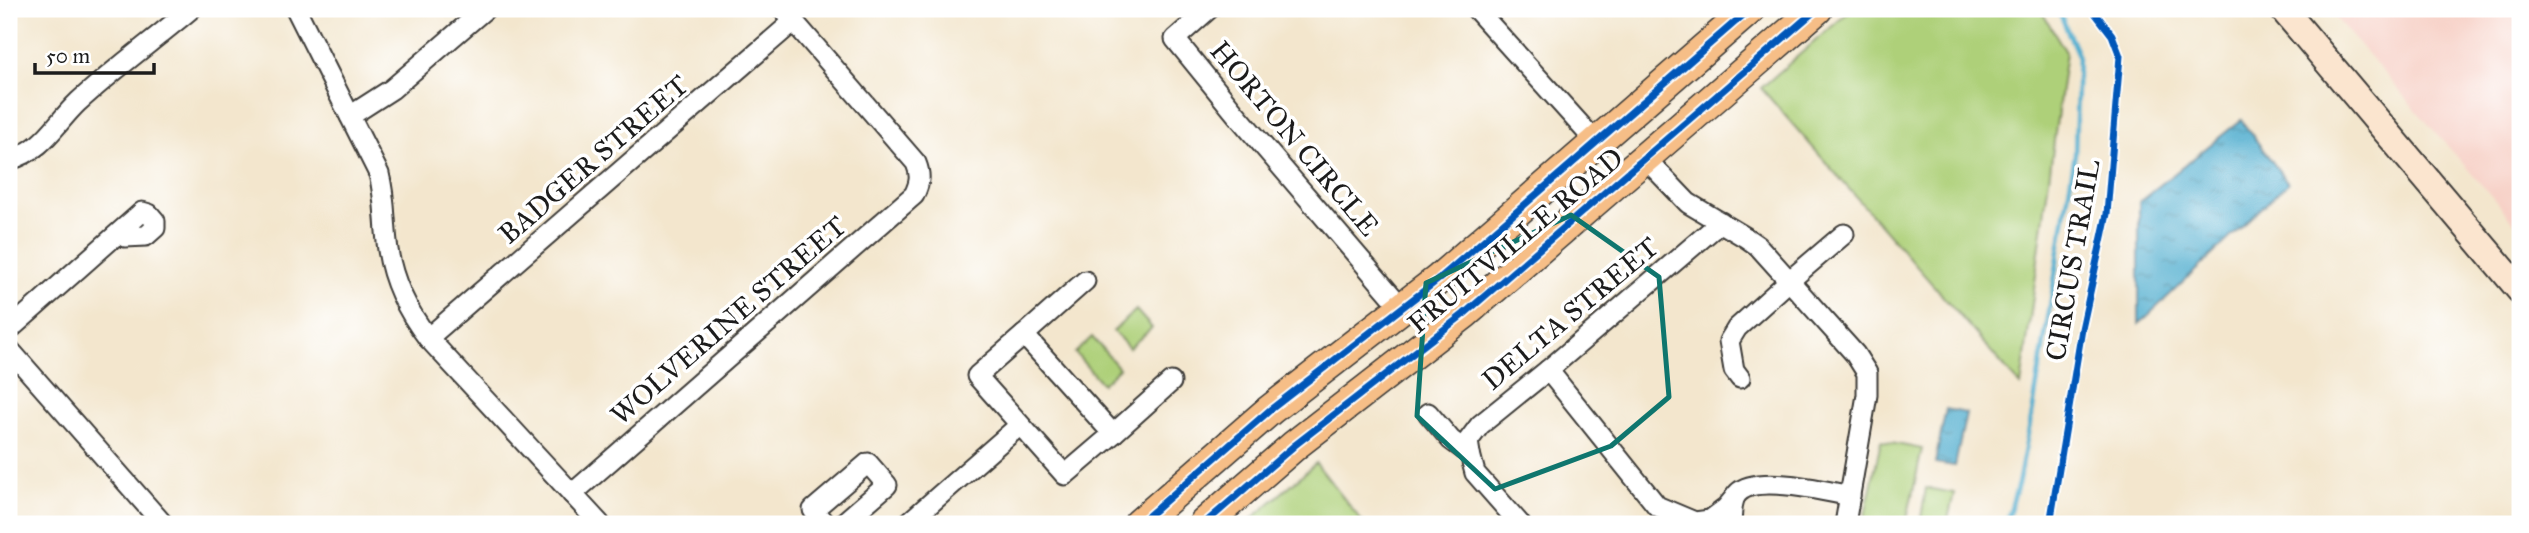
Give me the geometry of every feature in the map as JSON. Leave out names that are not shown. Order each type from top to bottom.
[{"type":"main road","name":"FRUITVILLE ROAD","points":[[1139,524],[1270,410],[1402,307],[1750,9]]},
{"type":"main road","name":"FRUITVILLE ROAD","points":[[1204,524],[1295,445],[1464,314],[1817,9]]},
{"type":"main road","points":[[2283,9],[2520,290]]},
{"type":"main road","points":[[1645,158],[1675,74]]},
{"type":"main road","points":[[1558,233],[1596,142]]},
{"type":"street","points":[[9,160],[20,157],[39,145],[83,98],[191,9]]},
{"type":"street","points":[[296,9],[379,174],[385,196],[388,249],[394,275],[415,321],[600,524]]},
{"type":"street","points":[[350,116],[392,89],[485,9]]},
{"type":"street","name":"HORTON CIRCLE","points":[[1209,9],[1175,39],[1402,307]]},
{"type":"street","points":[[1476,9],[1596,142]]},
{"type":"street","name":"WOLVERINE STREET","points":[[572,494],[914,195],[919,186],[916,163],[788,15]]},
{"type":"street","name":"BADGER STREET","points":[[428,338],[788,15]]},
{"type":"street","points":[[1645,158],[1688,202],[1758,246],[1855,354],[1867,373],[1867,395],[1845,524]]},
{"type":"street","name":"DELTA STREET","points":[[1470,454],[1468,441],[1480,425],[1721,222]]},
{"type":"street","points":[[9,330],[120,232]]},
{"type":"street","points":[[1740,378],[1734,370],[1729,341],[1737,328],[1844,234]]},
{"type":"street","points":[[1085,281],[977,376],[1065,475],[1171,382]]},
{"type":"street","points":[[1024,335],[1113,434]]},
{"type":"street","points":[[9,349],[163,524]]},
{"type":"street","points":[[1548,370],[1657,506],[1695,522],[1710,520],[1726,508],[1743,489],[1766,483],[1850,496]]},
{"type":"street","points":[[1428,414],[1451,440],[1470,454],[1475,473],[1520,524]]},
{"type":"street","points":[[907,524],[1020,425]]},
{"type":"street","points":[[820,523],[813,510],[868,463],[887,485],[842,524]]},
{"type":"street","points":[[1731,524],[1735,497]]},
{"type":"highlighted area","points":[[1571,215],[1659,277],[1669,397],[1611,446],[1495,489],[1417,416],[1426,283]]},
{"type":"shaded area","points":[[2328,9],[2520,9],[2520,229]]},
{"type":"green space","points":[[1852,9],[2040,9],[2066,52],[2021,386],[1761,88]]},
{"type":"green space","points":[[1136,310],[1152,328],[1129,348],[1113,331]]},
{"type":"green space","points":[[1092,337],[1119,368],[1102,384],[1075,353]]},
{"type":"green space","points":[[1881,441],[1922,449],[1906,524],[1863,524]]},
{"type":"green space","points":[[1316,463],[1364,524],[1246,524]]},
{"type":"green space","points":[[1926,488],[1954,493],[1947,524],[1920,524]]},
{"type":"water","points":[[2241,120],[2288,183],[2139,324],[2139,202]]},
{"type":"water","points":[[1946,409],[1966,413],[1955,466],[1935,463]]},
{"type":"waterway","points":[[2006,524],[2018,484],[2033,409],[2075,154],[2078,55],[2058,9]]},
{"type":"cycle path","points":[[1139,524],[1270,410],[1439,279],[1750,9]]},
{"type":"cycle path","points":[[1204,524],[1295,445],[1464,314],[1817,9]]},
{"type":"cycle path","name":"CIRCUS TRAIL","points":[[2050,524],[2082,329],[2107,214],[2120,56],[2112,35],[2092,9]]}]
